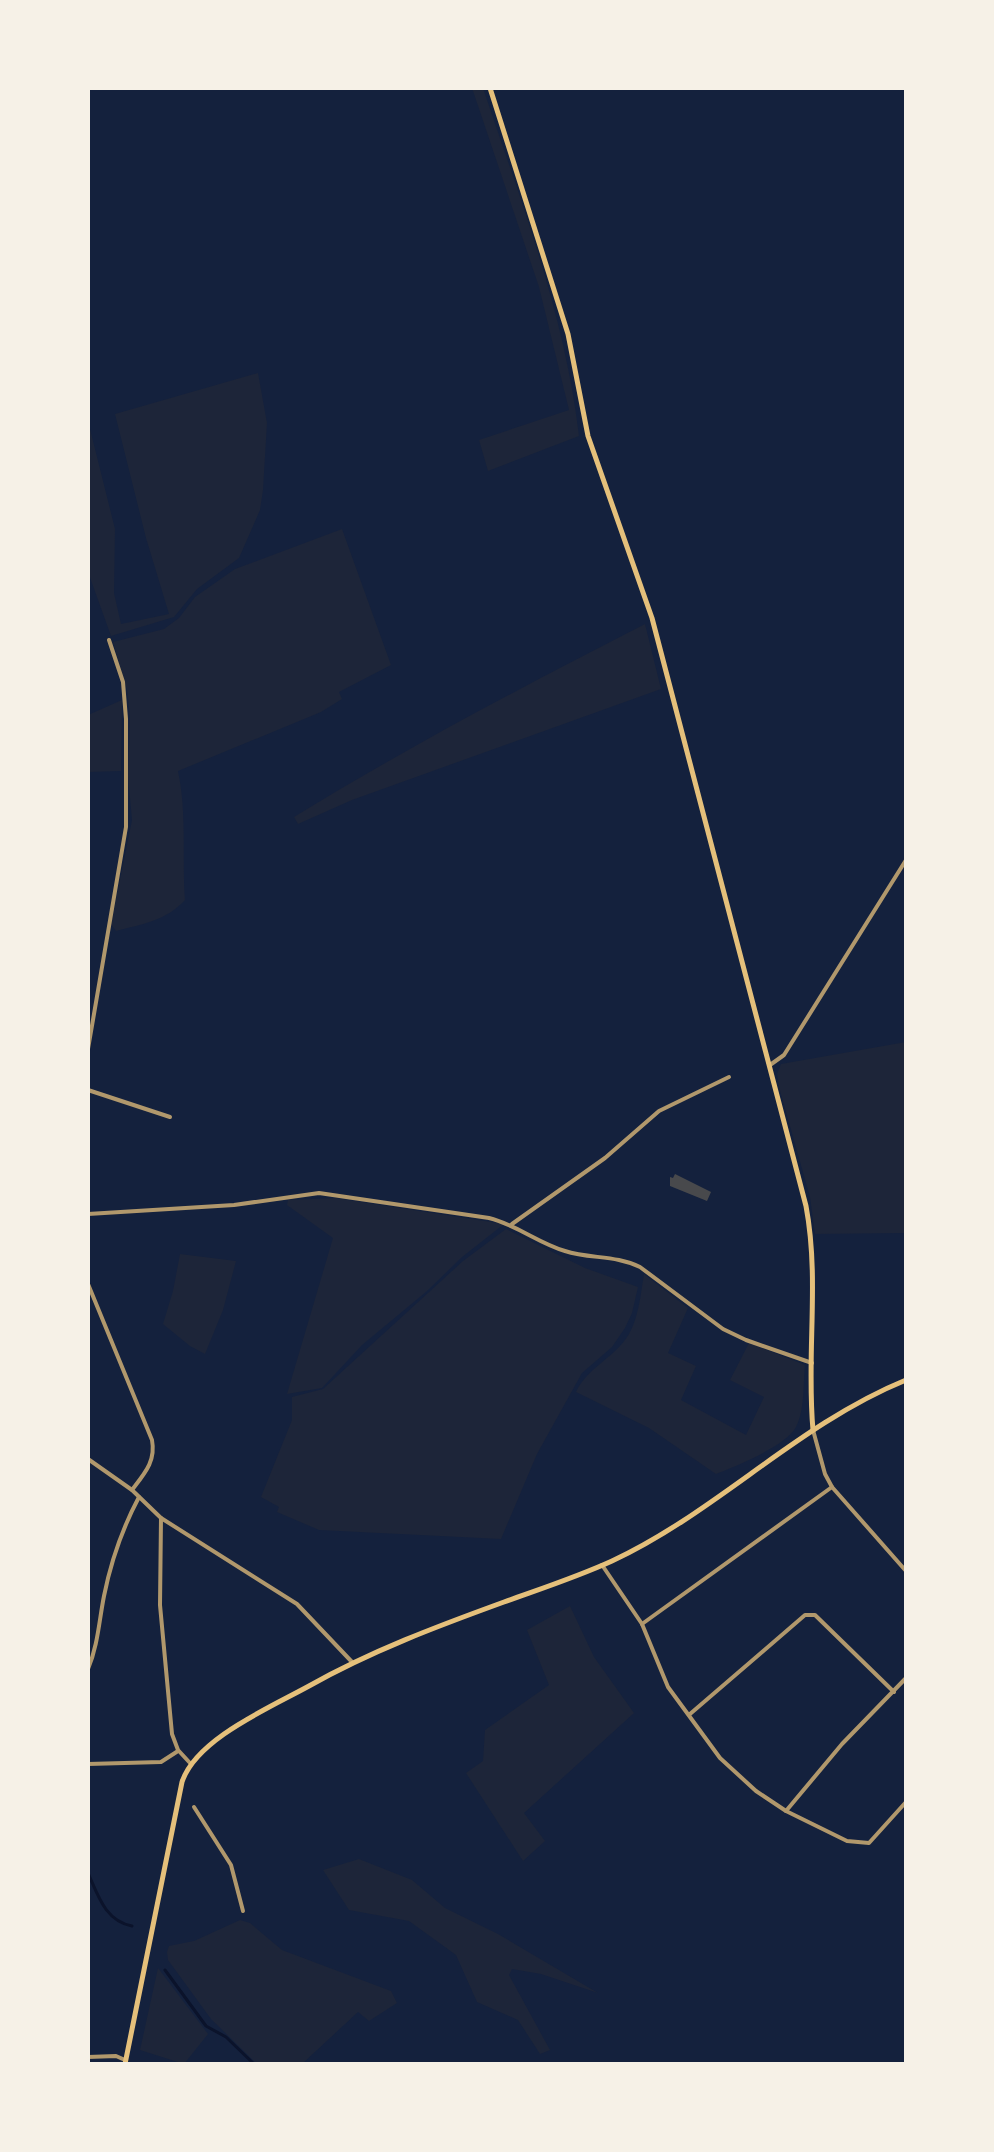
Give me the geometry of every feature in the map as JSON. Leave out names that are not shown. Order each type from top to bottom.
[{"type":"main road","points":[[490,88],[568,334],[588,436],[657,632],[811,1234],[814,1306],[810,1405],[813,1430]]},
{"type":"main road","points":[[126,2062],[178,1800],[190,1763],[210,1743],[352,1662],[602,1565],[695,1513],[813,1430],[885,1388],[906,1380]]},
{"type":"street","points":[[88,1049],[126,827],[123,682],[109,640]]},
{"type":"street","points":[[768,1066],[784,1055],[906,860]]},
{"type":"street","points":[[512,1224],[605,1158],[659,1111],[729,1077]]},
{"type":"street","points":[[88,1090],[170,1117]]},
{"type":"street","points":[[88,1214],[234,1205],[319,1193],[489,1218],[512,1224],[561,1250],[581,1256],[627,1260],[723,1329],[812,1363]]},
{"type":"street","points":[[88,1284],[152,1440],[154,1456],[132,1490]]},
{"type":"street","points":[[813,1430],[825,1474],[832,1487],[906,1571]]},
{"type":"street","points":[[88,1459],[132,1490],[161,1518],[297,1604],[352,1662]]},
{"type":"street","points":[[642,1624],[832,1487]]},
{"type":"street","points":[[88,1669],[95,1653],[113,1555],[126,1520],[139,1497]]},
{"type":"street","points":[[161,1518],[162,1632],[172,1734],[178,1750],[190,1763]]},
{"type":"street","points":[[602,1565],[642,1624],[668,1687],[720,1758],[756,1791],[786,1811],[847,1841],[869,1843],[906,1802]]},
{"type":"street","points":[[690,1714],[805,1615],[815,1615],[894,1692]]},
{"type":"street","points":[[786,1811],[842,1744],[906,1678]]},
{"type":"street","points":[[88,1764],[161,1762],[178,1750]]},
{"type":"street","points":[[194,1807],[231,1865],[243,1911]]},
{"type":"street","points":[[88,2057],[116,2056],[126,2062]]},
{"type":"shaded area","points":[[472,88],[483,88],[540,259],[563,347],[579,436],[488,471],[479,440],[569,410],[539,287]]},
{"type":"shaded area","points":[[258,373],[267,423],[263,490],[260,510],[239,558],[197,589],[174,617],[111,636],[88,572],[88,421],[115,529],[114,593],[121,624],[169,614],[115,414]]},
{"type":"shaded area","points":[[342,529],[391,665],[339,692],[342,699],[321,712],[178,771],[185,900],[162,917],[116,931],[111,924],[132,820],[128,777],[130,717],[127,690],[113,642],[164,629],[179,618],[195,597],[235,569]]},
{"type":"shaded area","points":[[645,624],[661,689],[352,800],[298,824],[294,817],[468,717]]},
{"type":"shaded area","points":[[122,700],[121,771],[88,772],[88,715]]},
{"type":"shaded area","points":[[906,1042],[906,1233],[815,1234],[810,1197],[779,1087],[777,1074],[781,1064]]},
{"type":"shaded area","points":[[335,1198],[504,1224],[362,1345],[322,1388],[287,1394],[333,1238],[287,1205],[288,1200]]},
{"type":"shaded area","points":[[506,1229],[585,1268],[638,1287],[625,1328],[612,1347],[582,1373],[537,1454],[501,1539],[319,1530],[277,1512],[279,1507],[261,1497],[292,1420],[292,1397],[323,1389],[463,1261]]},
{"type":"shaded area","points":[[180,1254],[236,1261],[223,1310],[205,1354],[163,1324]]},
{"type":"shaded area","points":[[644,1274],[688,1308],[668,1353],[696,1366],[681,1400],[746,1435],[764,1397],[730,1380],[749,1343],[805,1365],[801,1413],[791,1434],[760,1455],[716,1474],[649,1428],[576,1392],[588,1375],[626,1339],[638,1310]]},
{"type":"shaded area","points":[[570,1606],[594,1657],[634,1713],[524,1813],[545,1841],[523,1861],[466,1773],[483,1761],[485,1730],[549,1685],[527,1630]]},
{"type":"shaded area","points":[[359,1859],[412,1880],[445,1908],[498,1934],[598,1993],[541,1974],[512,1969],[509,1975],[550,2050],[540,2054],[518,2020],[477,2002],[456,1955],[409,1921],[349,1910],[323,1870]]},
{"type":"shaded area","points":[[240,1920],[250,1923],[282,1950],[391,1991],[397,2003],[369,2021],[358,2012],[302,2064],[257,2064],[211,2019],[168,1960],[167,1952],[169,1946],[194,1941]]},
{"type":"shaded area","points":[[158,1968],[208,2034],[184,2064],[140,2050]]},
{"type":"building","points":[[675,1174],[711,1192],[707,1201],[670,1186],[670,1177],[673,1178]]},
{"type":"waterway","points":[[88,1873],[109,1913],[132,1926]]},
{"type":"waterway","points":[[165,1970],[206,2026],[226,2037],[254,2064]]}]
